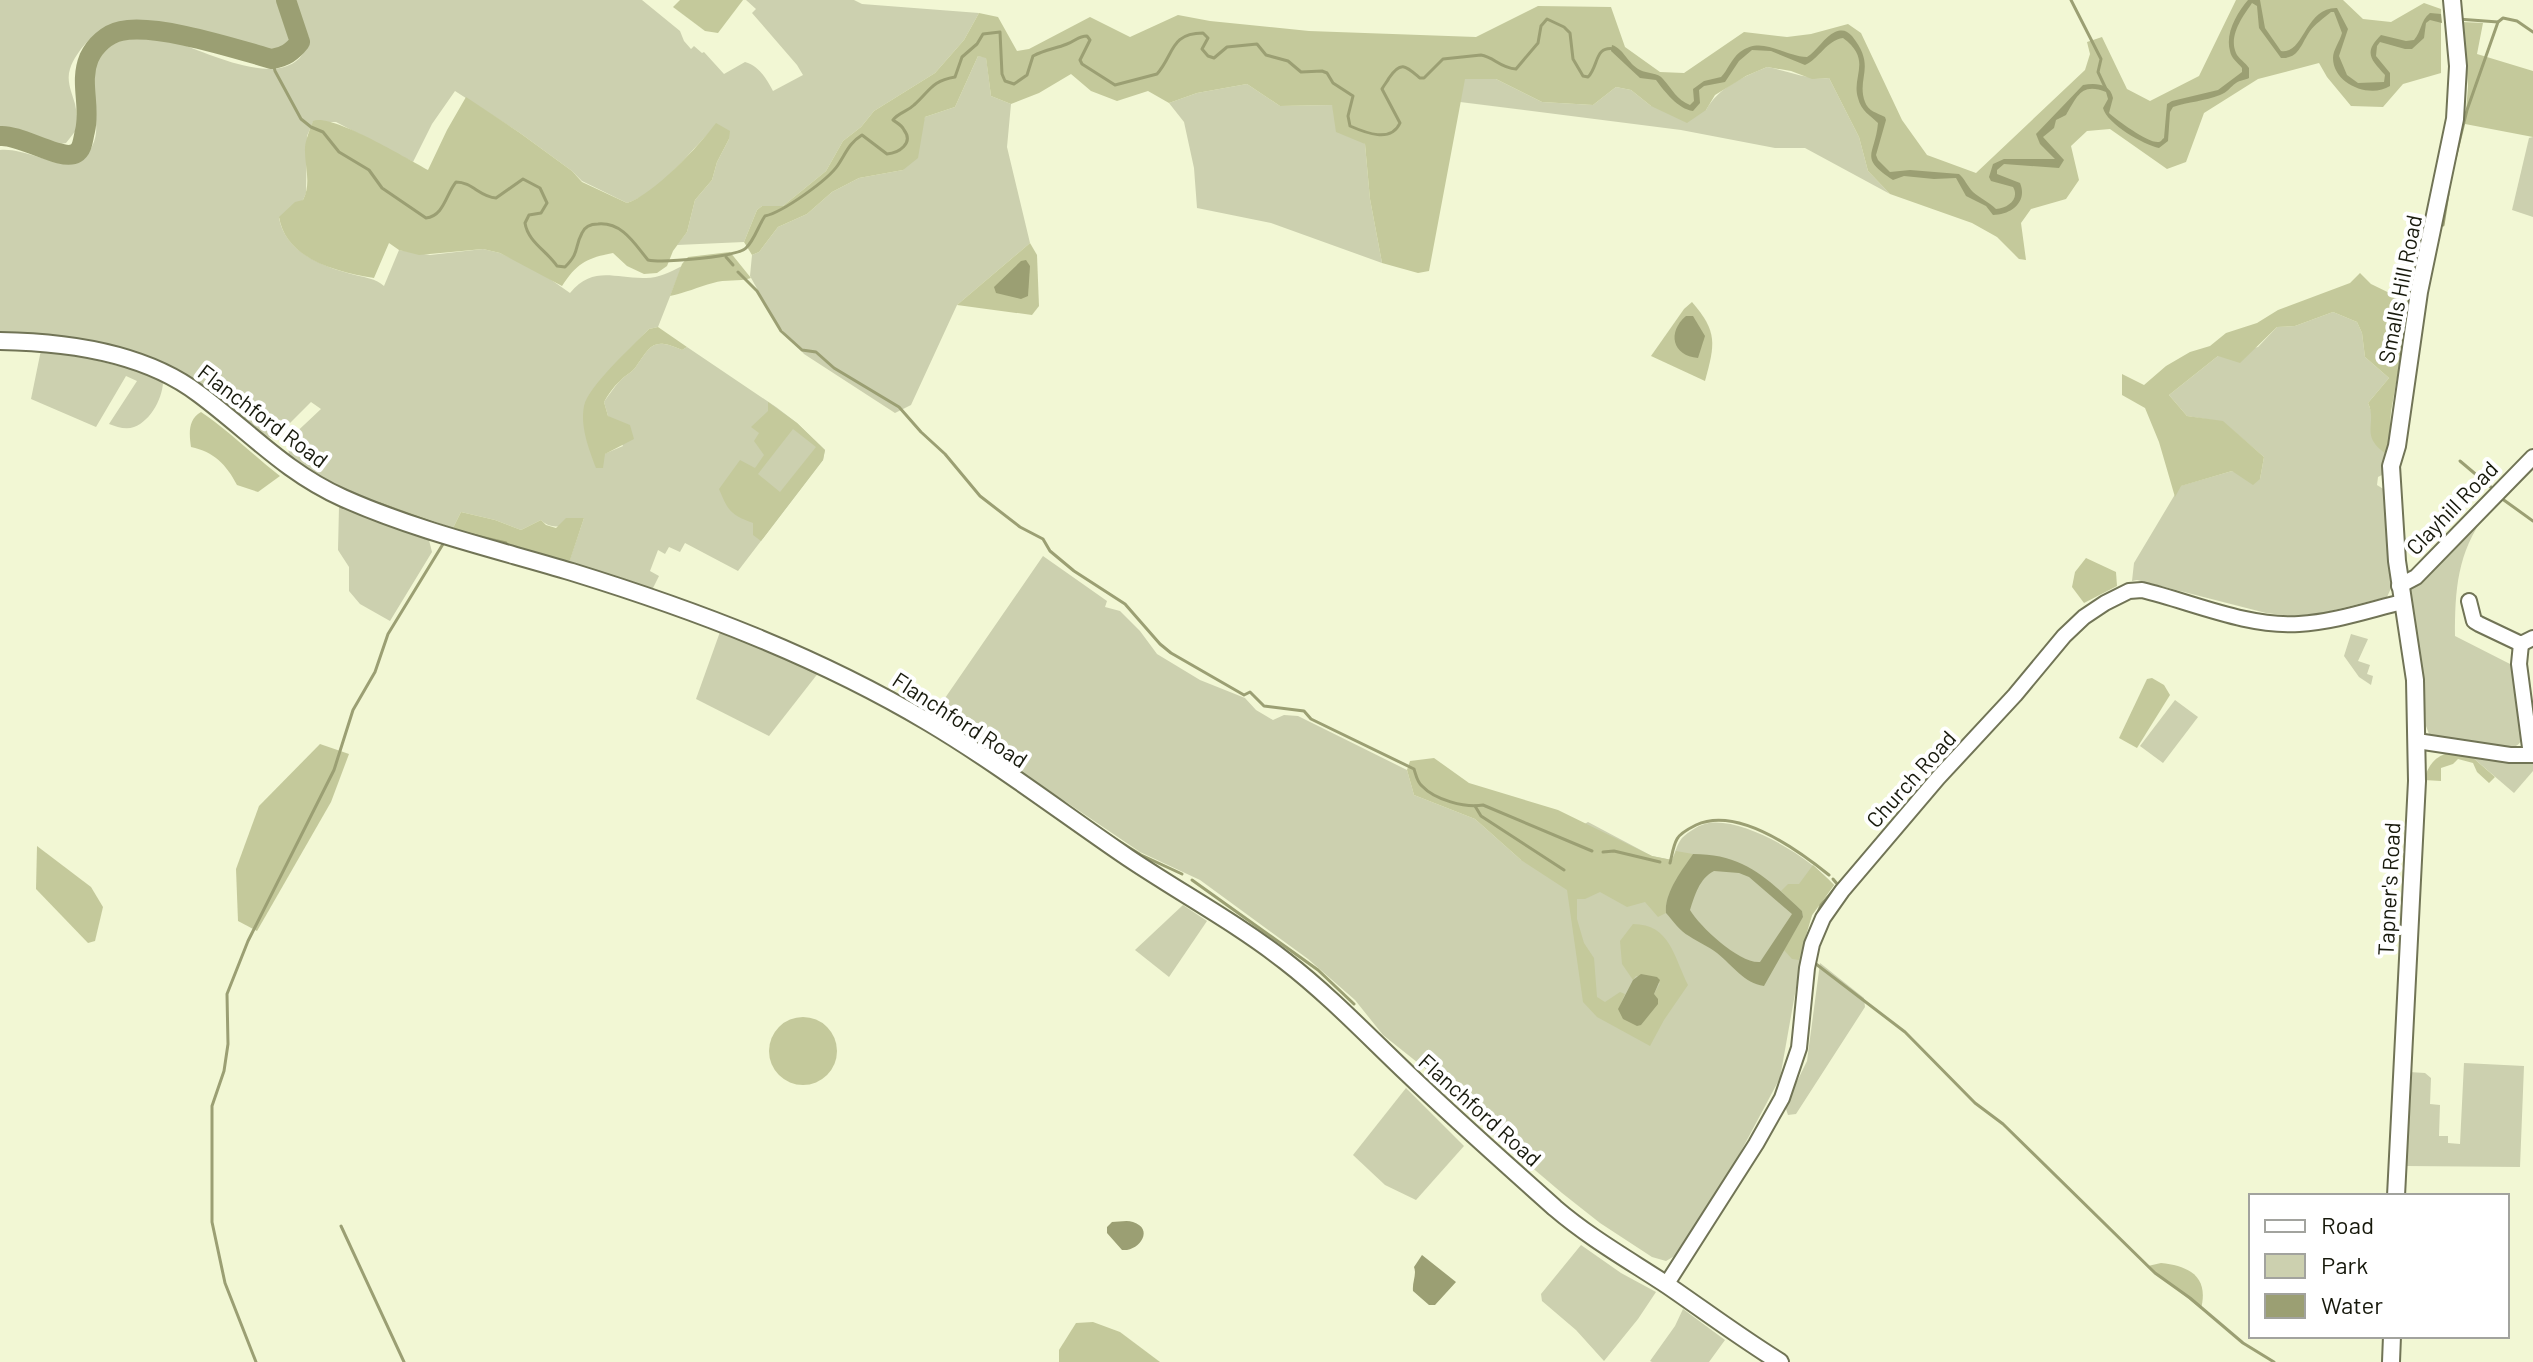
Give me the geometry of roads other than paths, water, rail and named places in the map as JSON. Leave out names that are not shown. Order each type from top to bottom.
[{"type":"street","name":"Smalls Hill Road","points":[[2401,594],[2391,466],[2397,446],[2422,278],[2455,119],[2458,66],[2453,6]]},
{"type":"street","name":"Flanchford Road","points":[[0,341],[70,346],[132,360],[200,394],[290,469],[344,499],[444,535],[573,572],[691,611],[789,651],[876,692],[945,732],[1283,960],[1328,997],[1559,1211],[1595,1239],[1780,1362]]},
{"type":"street","name":"Clayhill Road","points":[[2401,594],[2533,457]]},
{"type":"street","name":"Church Road","points":[[1666,1285],[1782,1098],[1799,1048],[1807,968],[1812,944],[1823,918],[1842,891],[1938,778],[2084,617],[2117,596],[2142,590],[2238,616],[2297,624],[2324,621],[2401,594]]},
{"type":"street","name":"Tapner's Road","points":[[2396,1194],[2417,781],[2415,680],[2401,594]]},
{"type":"street","points":[[2417,741],[2510,755],[2532,755],[2519,664],[2527,641],[2468,626],[2469,601]]},
{"type":"street","points":[[2391,1362],[2392,1338]]},
{"type":"water","points":[[2248,0],[2260,0],[2265,28],[2281,51],[2295,46],[2318,15],[2337,8],[2348,29],[2339,56],[2347,75],[2358,83],[2384,82],[2385,75],[2371,56],[2372,47],[2381,35],[2414,40],[2430,13],[2441,14],[2442,23],[2430,20],[2426,23],[2424,38],[2412,49],[2380,42],[2376,56],[2390,73],[2390,86],[2382,90],[2363,90],[2346,82],[2335,67],[2333,55],[2342,33],[2334,12],[2312,28],[2296,53],[2281,58],[2259,28],[2257,6],[2252,3],[2234,39],[2238,57],[2249,68],[2249,78],[2220,95],[2173,107],[2168,141],[2159,148],[2144,143],[2111,121],[2103,108],[2108,99],[2106,92],[2085,90],[2066,115],[2056,120],[2054,128],[2043,137],[2064,160],[2059,168],[2004,164],[1997,174],[2020,183],[2022,196],[2012,210],[1993,215],[1986,206],[1966,196],[1956,178],[1904,176],[1893,180],[1875,166],[1871,155],[1878,123],[1859,102],[1859,61],[1852,46],[1843,38],[1832,42],[1805,65],[1771,51],[1752,50],[1739,61],[1725,82],[1699,90],[1700,103],[1693,111],[1677,103],[1656,80],[1640,78],[1611,51],[1612,45],[1636,67],[1661,77],[1678,97],[1690,105],[1694,101],[1693,89],[1704,81],[1721,77],[1737,55],[1748,47],[1765,46],[1807,57],[1831,34],[1847,32],[1863,56],[1866,105],[1886,120],[1876,155],[1878,160],[1890,172],[1910,170],[1959,174],[1973,192],[1996,209],[2012,202],[2015,191],[2013,187],[1991,181],[1989,177],[1993,164],[2004,159],[2055,159],[2040,144],[2036,134],[2083,85],[2097,84],[2109,89],[2113,98],[2109,113],[2141,136],[2160,142],[2164,138],[2167,104],[2218,90],[2242,72],[2231,54],[2229,37],[2236,17]]},
{"type":"water","points":[[1026,260],[1030,266],[1028,296],[1021,299],[996,293],[994,287],[1021,261]]},
{"type":"water","points":[[1686,316],[1693,316],[1705,336],[1698,358],[1682,353],[1675,342],[1676,329]]},
{"type":"water","points":[[1693,854],[1741,863],[1766,878],[1802,911],[1803,917],[1764,986],[1745,978],[1717,953],[1686,934],[1666,913],[1671,890]],"holes":[[[1714,871],[1749,877],[1792,914],[1760,962],[1732,951],[1702,926],[1690,910],[1698,888],[1709,874]]]},
{"type":"water","points":[[1641,974],[1660,980],[1654,994],[1658,1004],[1637,1026],[1623,1019],[1618,1009],[1633,980]]},
{"type":"water","points":[[1131,1221],[1140,1225],[1144,1234],[1139,1244],[1122,1250],[1107,1233],[1107,1227],[1112,1222]]},
{"type":"water","points":[[1422,1255],[1456,1282],[1435,1305],[1429,1305],[1413,1291],[1414,1267]]},
{"type":"waterway","points":[[0,136],[61,154],[76,153],[82,143],[86,122],[85,76],[89,58],[102,41],[121,31],[136,29],[175,34],[272,59],[284,55],[300,42],[286,0]]},
{"type":"waterway","points":[[2071,0],[2101,59],[2098,72],[2106,89]]},
{"type":"waterway","points":[[2458,19],[2498,22],[2503,18],[2517,21],[2533,32]]},
{"type":"waterway","points":[[272,59],[275,71],[301,119],[323,132],[339,152],[369,170],[382,188],[426,218],[441,209],[456,182],[496,198],[523,179],[540,188],[547,203],[541,213],[529,215],[525,223],[527,230],[557,266],[565,267],[575,254],[583,231],[595,224],[606,224],[621,230],[648,260],[699,258],[746,248],[765,216],[793,202],[825,179],[862,135],[887,154],[904,146],[907,135],[893,120],[936,84],[955,77],[962,57],[983,34],[1000,32],[1002,74],[1005,81],[1014,84],[1027,75],[1033,56],[1084,36],[1090,40],[1080,60],[1082,64],[1115,85],[1157,74],[1178,41],[1192,34],[1203,33],[1208,38],[1202,49],[1214,58],[1227,47],[1257,44],[1266,55],[1288,61],[1301,72],[1327,73],[1333,83],[1353,96],[1348,116],[1350,126],[1378,135],[1391,133],[1400,123],[1382,89],[1400,67],[1424,78],[1443,59],[1481,55],[1516,69],[1538,43],[1541,26],[1547,19],[1570,33],[1573,59],[1583,76],[1588,77],[1603,50],[1615,49]]},
{"type":"waterway","points":[[2455,159],[2467,110],[2498,22]]},
{"type":"waterway","points":[[2443,225],[2448,194]]},
{"type":"waterway","points":[[726,257],[733,265]]},
{"type":"waterway","points":[[738,272],[757,291],[781,331],[802,350],[816,352],[834,368],[899,407],[980,496],[1020,527],[1043,539],[1050,551],[1074,571],[1125,604],[1171,653],[1244,695],[1250,692],[1264,706],[1304,711],[1311,719],[1414,769],[1420,784],[1442,799],[1459,804],[1483,805],[1592,851]]},
{"type":"waterway","points":[[2460,461],[2492,488]]},
{"type":"waterway","points":[[2501,498],[2533,521]]},
{"type":"waterway","points":[[380,504],[433,523]]},
{"type":"waterway","points":[[460,532],[506,543]]},
{"type":"waterway","points":[[256,1362],[225,1283],[212,1222],[212,1106],[224,1071],[228,1044],[227,994],[248,941],[334,770],[353,710],[375,672],[388,634],[443,544]]},
{"type":"waterway","points":[[1475,806],[1481,816],[1564,870]]},
{"type":"waterway","points":[[1670,863],[1678,837],[1685,831],[1712,821],[1730,821],[1784,843],[1829,875]]},
{"type":"waterway","points":[[1109,835],[1141,855],[1182,874]]},
{"type":"waterway","points":[[1603,852],[1614,851],[1660,862]]},
{"type":"waterway","points":[[1808,937],[1821,905],[1838,885],[1833,879]]},
{"type":"waterway","points":[[1192,880],[1318,970],[1354,1004]]},
{"type":"waterway","points":[[1816,964],[1905,1032],[1975,1103],[2003,1124],[2155,1273],[2243,1343],[2274,1362]]},
{"type":"waterway","points":[[341,1226],[404,1362]]}]
